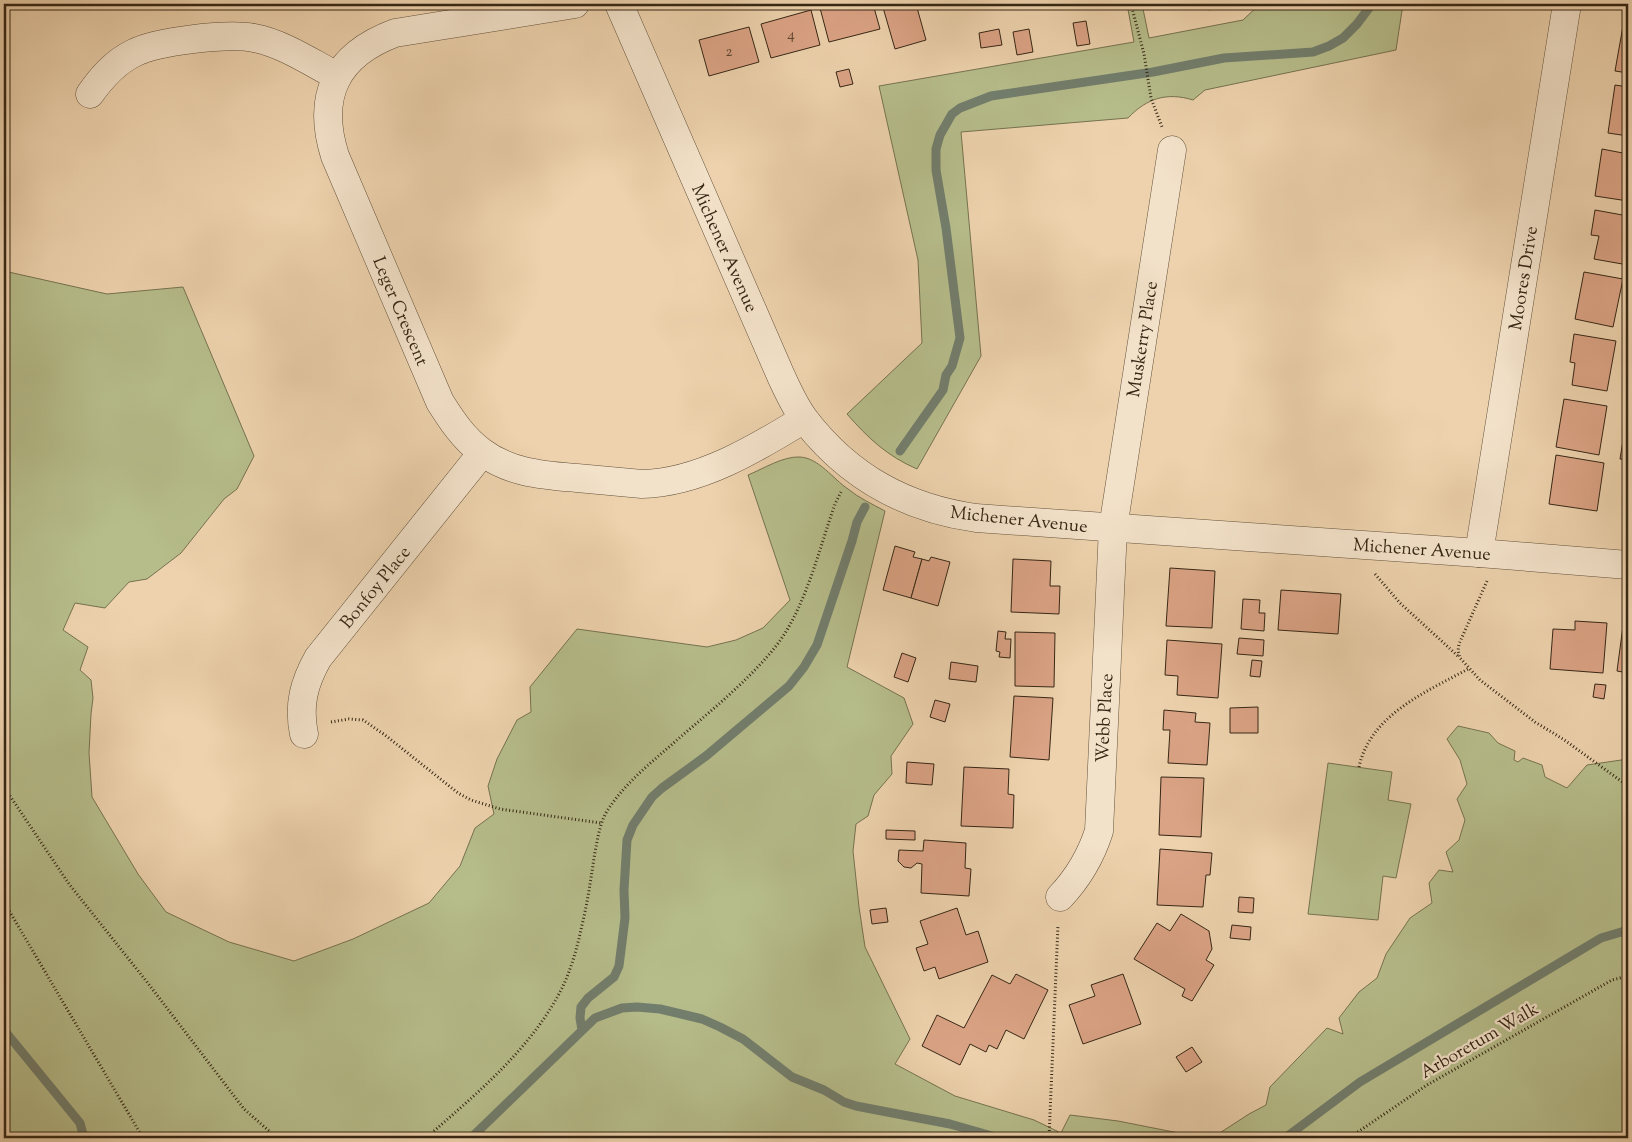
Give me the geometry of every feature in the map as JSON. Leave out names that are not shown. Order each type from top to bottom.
[{"type":"street","name":"Leger Crescent","points":[[575,4],[395,33],[378,39],[363,48],[349,61],[338,76],[330,94],[327,115],[328,136],[335,156],[440,402],[465,438],[482,453],[513,468],[538,474],[658,484],[694,475],[732,459],[804,418]]},
{"type":"street","name":"Michener Avenue","points":[[619,4],[781,376],[804,418],[838,456],[856,472],[895,495],[956,515],[1113,528],[1358,544],[1484,563],[1628,565]]},
{"type":"street","name":"Moores Drive","points":[[1484,563],[1568,4]]},
{"type":"street","points":[[90,94],[109,70],[135,52],[151,46],[213,36],[234,35],[255,38],[277,46],[338,76]]},
{"type":"street","name":"Muskerry Place","points":[[1113,528],[1172,150]]},
{"type":"street","name":"Bonfoy Place","points":[[304,734],[301,720],[301,704],[304,688],[318,658],[482,453]]},
{"type":"street","name":"Webb Place","points":[[1060,896],[1088,860],[1099,831],[1113,528]]},
{"type":"path","points":[[1132,4],[1146,62],[1151,98],[1172,150]]},
{"type":"path","points":[[426,1138],[515,1056],[560,992],[574,959],[586,907],[601,823],[608,810],[617,796],[637,775],[736,689],[773,650],[786,632],[796,612],[837,499],[856,472]]},
{"type":"path","points":[[1358,544],[1368,566],[1384,586],[1410,613],[1460,658],[1480,680],[1528,717],[1628,786]]},
{"type":"path","points":[[1460,658],[1458,651],[1461,638],[1487,580],[1484,563]]},
{"type":"path","points":[[1359,767],[1366,745],[1381,724],[1408,704],[1468,669]]},
{"type":"path","points":[[304,734],[333,721],[363,720],[385,735],[458,793],[471,800],[500,809],[601,823]]},
{"type":"path","points":[[4,787],[69,884],[244,1109],[277,1138]]},
{"type":"path","points":[[1050,1137],[1056,952],[1060,896]]},
{"type":"path","points":[[4,902],[143,1138]]},
{"type":"path","name":"Arboretum Walk","points":[[1349,1138],[1427,1086],[1612,980],[1628,976]]},
{"type":"green space","points":[[1127,4],[1142,4],[1149,38],[1243,20],[1260,4],[1403,4],[1396,50],[1205,90],[1193,100],[1175,97],[1158,98],[1135,111],[1128,118],[961,132],[981,356],[917,469],[906,464],[879,446],[847,414],[922,343],[918,260],[879,86],[1134,42]]},
{"type":"green space","points":[[4,271],[107,294],[183,287],[254,456],[237,489],[224,499],[181,553],[147,579],[129,582],[105,608],[75,603],[63,630],[88,647],[80,670],[91,680],[93,698],[89,753],[92,797],[138,874],[166,912],[229,942],[294,961],[353,939],[429,903],[460,866],[475,828],[494,814],[488,786],[497,759],[517,720],[531,712],[530,687],[577,629],[707,647],[736,640],[763,628],[790,600],[748,475],[773,463],[794,457],[807,458],[820,465],[842,485],[885,511],[847,667],[904,698],[913,724],[891,756],[892,774],[874,795],[868,816],[856,824],[853,851],[865,947],[910,1039],[895,1064],[955,1096],[1034,1120],[1061,1133],[1070,1115],[1118,1121],[1204,1138],[4,1138]]},
{"type":"green space","points":[[1458,726],[1489,733],[1498,743],[1515,751],[1514,760],[1518,762],[1523,758],[1542,765],[1545,777],[1567,788],[1587,765],[1628,759],[1628,1138],[1212,1138],[1266,1105],[1270,1087],[1327,1028],[1343,1034],[1339,1018],[1359,992],[1377,978],[1386,954],[1410,918],[1432,903],[1429,883],[1439,870],[1453,872],[1446,852],[1459,840],[1465,820],[1457,799],[1467,784],[1460,760],[1447,739]]},
{"type":"green space","points":[[1328,763],[1392,772],[1388,800],[1411,804],[1396,878],[1383,876],[1378,920],[1308,914]]},
{"type":"building","points":[[835,4],[873,4],[880,29],[829,42],[820,8]]},
{"type":"building","points":[[882,4],[916,4],[926,40],[895,49]]},
{"type":"building","points":[[946,4],[978,4],[947,9]]},
{"type":"building","points":[[1207,4],[1223,4],[1224,5],[1209,10]]},
{"type":"building","points":[[811,10],[820,45],[771,58],[761,24]]},
{"type":"building","points":[[1086,21],[1090,44],[1077,46],[1073,23]]},
{"type":"building","points":[[1623,26],[1628,27],[1628,73],[1615,71]]},
{"type":"building","points":[[749,27],[759,62],[709,76],[699,40]]},
{"type":"building","points":[[999,29],[1002,45],[981,48],[979,33]]},
{"type":"building","points":[[1029,29],[1033,52],[1017,55],[1013,32]]},
{"type":"building","points":[[849,69],[853,84],[840,87],[836,72]]},
{"type":"building","points":[[1615,85],[1628,87],[1628,136],[1608,133]]},
{"type":"building","points":[[1602,149],[1628,154],[1628,201],[1595,196]]},
{"type":"building","points":[[1595,210],[1628,216],[1628,265],[1594,259],[1599,236],[1591,235]]},
{"type":"building","points":[[1584,272],[1623,279],[1613,327],[1575,319]]},
{"type":"building","points":[[1574,334],[1616,341],[1607,391],[1572,385],[1575,363],[1570,362]]},
{"type":"building","points":[[1564,399],[1607,406],[1599,455],[1556,447]]},
{"type":"building","points":[[1625,428],[1628,428],[1628,460],[1620,459]]},
{"type":"building","points":[[1556,455],[1604,463],[1597,511],[1549,504]]},
{"type":"building","points":[[895,546],[915,552],[913,557],[922,559],[911,598],[883,590]]},
{"type":"building","points":[[931,557],[950,562],[938,606],[911,598],[922,559],[929,561]]},
{"type":"building","points":[[1013,559],[1051,561],[1050,586],[1060,586],[1059,614],[1011,612]]},
{"type":"building","points":[[1170,568],[1215,571],[1212,628],[1166,626]]},
{"type":"building","points":[[1281,590],[1341,594],[1338,634],[1278,630]]},
{"type":"building","points":[[1243,599],[1260,600],[1259,613],[1265,613],[1264,631],[1241,629]]},
{"type":"building","points":[[1575,621],[1607,623],[1603,673],[1550,669],[1553,629],[1575,630]]},
{"type":"building","points":[[1623,626],[1628,626],[1628,673],[1617,671]]},
{"type":"building","points":[[998,631],[1006,632],[1005,639],[1011,639],[1010,658],[999,657],[1000,652],[996,651]]},
{"type":"building","points":[[1015,632],[1055,633],[1054,687],[1015,686]]},
{"type":"building","points":[[1239,638],[1264,640],[1263,656],[1237,654]]},
{"type":"building","points":[[1167,640],[1222,644],[1218,698],[1177,695],[1178,676],[1165,675]]},
{"type":"building","points":[[902,653],[916,658],[908,682],[894,677]]},
{"type":"building","points":[[1252,660],[1262,661],[1260,677],[1250,676]]},
{"type":"building","points":[[951,662],[978,666],[976,682],[949,679]]},
{"type":"building","points":[[1595,684],[1606,685],[1604,699],[1593,697]]},
{"type":"building","points":[[1014,696],[1053,698],[1049,760],[1010,757]]},
{"type":"building","points":[[935,700],[950,704],[945,722],[930,717]]},
{"type":"building","points":[[1258,707],[1258,733],[1230,733],[1230,708]]},
{"type":"building","points":[[1164,710],[1196,713],[1195,722],[1210,723],[1207,765],[1168,763],[1170,730],[1163,730]]},
{"type":"building","points":[[907,762],[934,764],[932,785],[906,783]]},
{"type":"building","points":[[964,767],[1009,769],[1008,794],[1014,795],[1013,828],[961,826]]},
{"type":"building","points":[[1161,777],[1204,778],[1201,837],[1159,835]]},
{"type":"building","points":[[886,830],[915,831],[915,840],[886,839]]},
{"type":"building","points":[[924,840],[966,843],[965,868],[971,869],[969,896],[921,893],[922,864],[917,863],[911,868],[904,867],[898,861],[899,850],[923,851]]},
{"type":"building","points":[[1160,849],[1212,853],[1210,875],[1206,875],[1203,907],[1157,905]]},
{"type":"building","points":[[1239,897],[1254,898],[1253,913],[1238,912]]},
{"type":"building","points":[[886,908],[888,922],[872,924],[870,910]]},
{"type":"building","points":[[957,908],[966,935],[978,931],[988,962],[939,979],[935,967],[924,971],[916,948],[928,944],[920,921]]},
{"type":"building","points":[[1181,914],[1209,931],[1212,949],[1206,960],[1214,965],[1192,1001],[1182,996],[1185,989],[1134,959],[1157,923],[1170,931]]},
{"type":"building","points":[[1232,925],[1251,927],[1250,940],[1230,938]]},
{"type":"building","points":[[1016,974],[1048,990],[1024,1039],[1006,1030],[997,1049],[989,1045],[986,1052],[970,1044],[960,1065],[922,1046],[937,1015],[964,1028],[992,975],[1010,984]]},
{"type":"building","points":[[1123,974],[1141,1024],[1083,1044],[1069,1005],[1095,996],[1091,985]]},
{"type":"building","points":[[1192,1047],[1202,1062],[1186,1072],[1176,1057]]},
{"type":"waterway","points":[[900,451],[943,390],[946,375],[952,366],[960,338],[946,228],[936,170],[936,149],[940,135],[952,114],[960,108],[991,96],[1153,72],[1224,58],[1313,52],[1343,38],[1357,24],[1372,4]]},
{"type":"waterway","points":[[582,1030],[581,1007],[588,998],[614,977],[619,966],[625,918],[624,890],[627,840],[633,825],[652,797],[706,756],[789,686],[804,667],[817,645],[857,522],[865,507]]},
{"type":"waterway","points":[[1285,1138],[1360,1082],[1601,938],[1628,930]]},
{"type":"waterway","points":[[471,1138],[595,1018],[622,1008],[637,1007],[660,1009],[702,1019],[720,1027],[743,1039],[792,1077],[824,1090],[844,1102],[950,1124],[999,1138]]},
{"type":"waterway","points":[[4,1030],[80,1123],[84,1138]]}]
